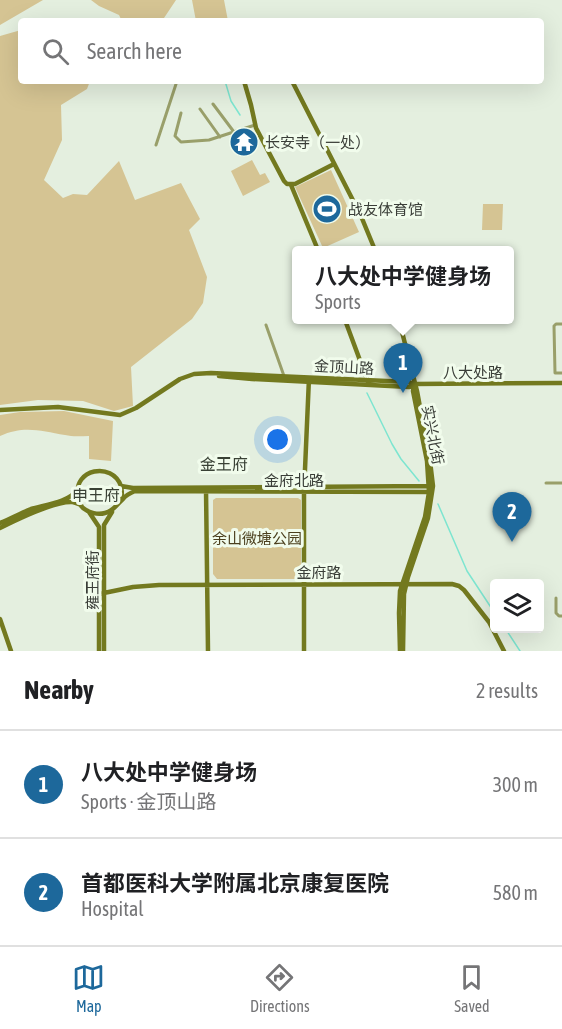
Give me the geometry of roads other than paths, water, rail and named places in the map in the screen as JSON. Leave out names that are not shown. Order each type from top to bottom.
[{"type":"street","points":[[156,145],[176,84]]},
{"type":"street","points":[[244,84],[255,125],[284,181],[291,185],[316,246]]},
{"type":"street","points":[[294,84],[361,216],[373,246]]},
{"type":"street","points":[[213,104],[234,132]]},
{"type":"street","points":[[200,109],[220,136]]},
{"type":"street","points":[[181,113],[175,136],[181,142],[210,140],[255,125]]},
{"type":"street","points":[[291,185],[334,164]]},
{"type":"street","points":[[346,324],[368,383]]},
{"type":"street","points":[[400,324],[414,384]]},
{"type":"street","points":[[562,324],[554,326],[555,373],[562,373]]},
{"type":"street","points":[[266,325],[284,378]]},
{"type":"street","name":"金顶山路","points":[[0,410],[62,407],[120,415],[136,408],[180,379],[194,374],[414,384]]},
{"type":"street","points":[[304,651],[304,490],[309,380]]},
{"type":"street","name":"八大处路","points":[[414,384],[562,385]]},
{"type":"street","name":"实兴北街","points":[[402,651],[399,601],[425,517],[431,489],[413,391],[414,384]]},
{"type":"street","points":[[0,526],[29,510],[74,495],[81,479],[84,475],[97,471],[112,475],[121,486],[122,500],[112,511],[104,514],[89,512],[82,507],[77,489]]},
{"type":"street","points":[[546,483],[562,483]]},
{"type":"street","name":"金府北路","points":[[121,486],[304,490],[431,489]]},
{"type":"street","points":[[206,489],[208,651]]},
{"type":"street","name":"金府北路","points":[[122,500],[135,492],[206,489]]},
{"type":"street","points":[[0,526],[62,503],[70,502],[81,505]]},
{"type":"street","name":"雍王府街","points":[[99,651],[104,525],[112,511]]},
{"type":"street","name":"雍王府街","points":[[89,512],[99,527],[104,651]]},
{"type":"street","name":"金府路","points":[[101,594],[134,587],[159,585],[452,584],[464,590],[489,622],[504,651]]},
{"type":"street","points":[[556,598],[556,613],[562,616]]},
{"type":"street","points":[[0,618],[11,651]]},
{"type":"waterway","points":[[226,84],[231,101],[240,115]]},
{"type":"waterway","points":[[367,393],[392,444],[419,481]]},
{"type":"waterway","points":[[438,504],[467,571],[490,606]]},
{"type":"waterway","points":[[508,633],[520,651]]},
{"type":"place","name":"长安寺（一处）","points":[[244,142]]},
{"type":"place","name":"战友体育馆","points":[[327,209]]},
{"type":"place","name":"八大处中学健身场","points":[[403,393]]},
{"type":"place","name":"首都医科大学附属北京康复医院","points":[[512,542]]},
{"type":"district","name":"金王府","points":[[224,464]]},
{"type":"district","name":"申王府","points":[[96,495]]},
{"type":"park label","name":"余山微塘公园","points":[[257,538]]}]
